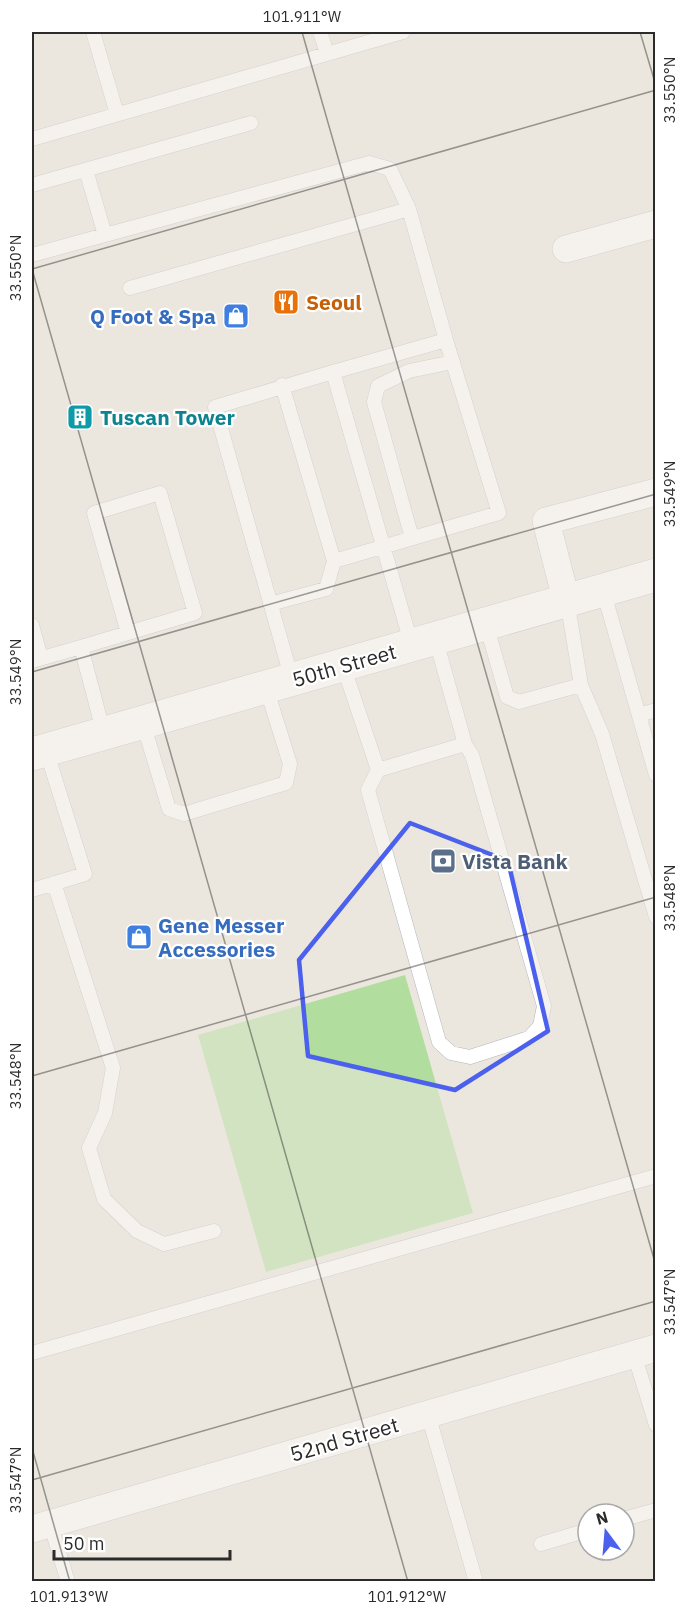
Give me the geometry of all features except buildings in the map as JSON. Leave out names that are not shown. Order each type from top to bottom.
[{"type":"main road","name":"50th Street","points":[[39,752],[656,575]]},
{"type":"street","points":[[566,249],[656,224]]},
{"type":"street","points":[[566,599],[546,521],[656,492]]},
{"type":"street","name":"52nd Street","points":[[41,1526],[645,1351]]},
{"type":"lane","points":[[93,32],[117,114]]},
{"type":"lane","points":[[320,32],[327,53]]},
{"type":"lane","points":[[32,139],[403,32]]},
{"type":"lane","points":[[32,185],[251,123]]},
{"type":"lane","points":[[32,255],[369,163],[390,169],[409,209],[499,513],[334,561]]},
{"type":"lane","points":[[86,170],[105,235]]},
{"type":"lane","points":[[130,288],[409,209]]},
{"type":"lane","points":[[143,723],[169,809],[184,814],[286,783],[290,764],[270,604],[215,407],[282,385],[446,340]]},
{"type":"lane","points":[[412,538],[374,402],[378,386],[393,376],[453,362]]},
{"type":"lane","points":[[333,372],[384,546],[465,744],[472,755],[544,1006],[540,1026],[529,1038],[470,1057],[451,1053],[439,1042],[368,790],[378,770],[342,665]]},
{"type":"lane","points":[[270,604],[326,588],[334,561],[282,385]]},
{"type":"lane","points":[[32,625],[36,659],[81,647],[128,633],[195,613],[160,493],[94,513],[128,633]]},
{"type":"lane","points":[[603,590],[656,775]]},
{"type":"lane","points":[[566,599],[581,685],[602,734],[656,917]]},
{"type":"lane","points":[[486,624],[507,697],[519,702],[581,685]]},
{"type":"lane","points":[[81,647],[104,734]]},
{"type":"lane","points":[[639,715],[656,710]]},
{"type":"lane","points":[[378,770],[465,744]]},
{"type":"lane","points":[[32,890],[85,874],[39,752]]},
{"type":"lane","points":[[54,883],[113,1068],[105,1113],[90,1148],[104,1199],[137,1231],[164,1244],[214,1231]]},
{"type":"lane","points":[[32,1353],[656,1176]]},
{"type":"lane","points":[[645,1351],[656,1425]]},
{"type":"lane","points":[[428,1414],[476,1581]]},
{"type":"lane","points":[[636,1516],[656,1510]]},
{"type":"lane","points":[[41,1526],[68,1581]]},
{"type":"lane","points":[[541,1544],[576,1534]]},
{"type":"highlighted area","points":[[410,823],[508,861],[548,1031],[455,1090],[308,1056],[299,960]]},
{"type":"green space","points":[[405,975],[473,1213],[266,1272],[198,1035]]},
{"type":"place","name":"Seoul","points":[[286,302]]},
{"type":"place","name":"Q Foot & Spa","points":[[236,316]]},
{"type":"place","name":"Tuscan Tower","points":[[80,417]]},
{"type":"place","name":"Vista Bank","points":[[443,861]]},
{"type":"place","name":"Gene Messer Accessories","points":[[139,937]]}]
